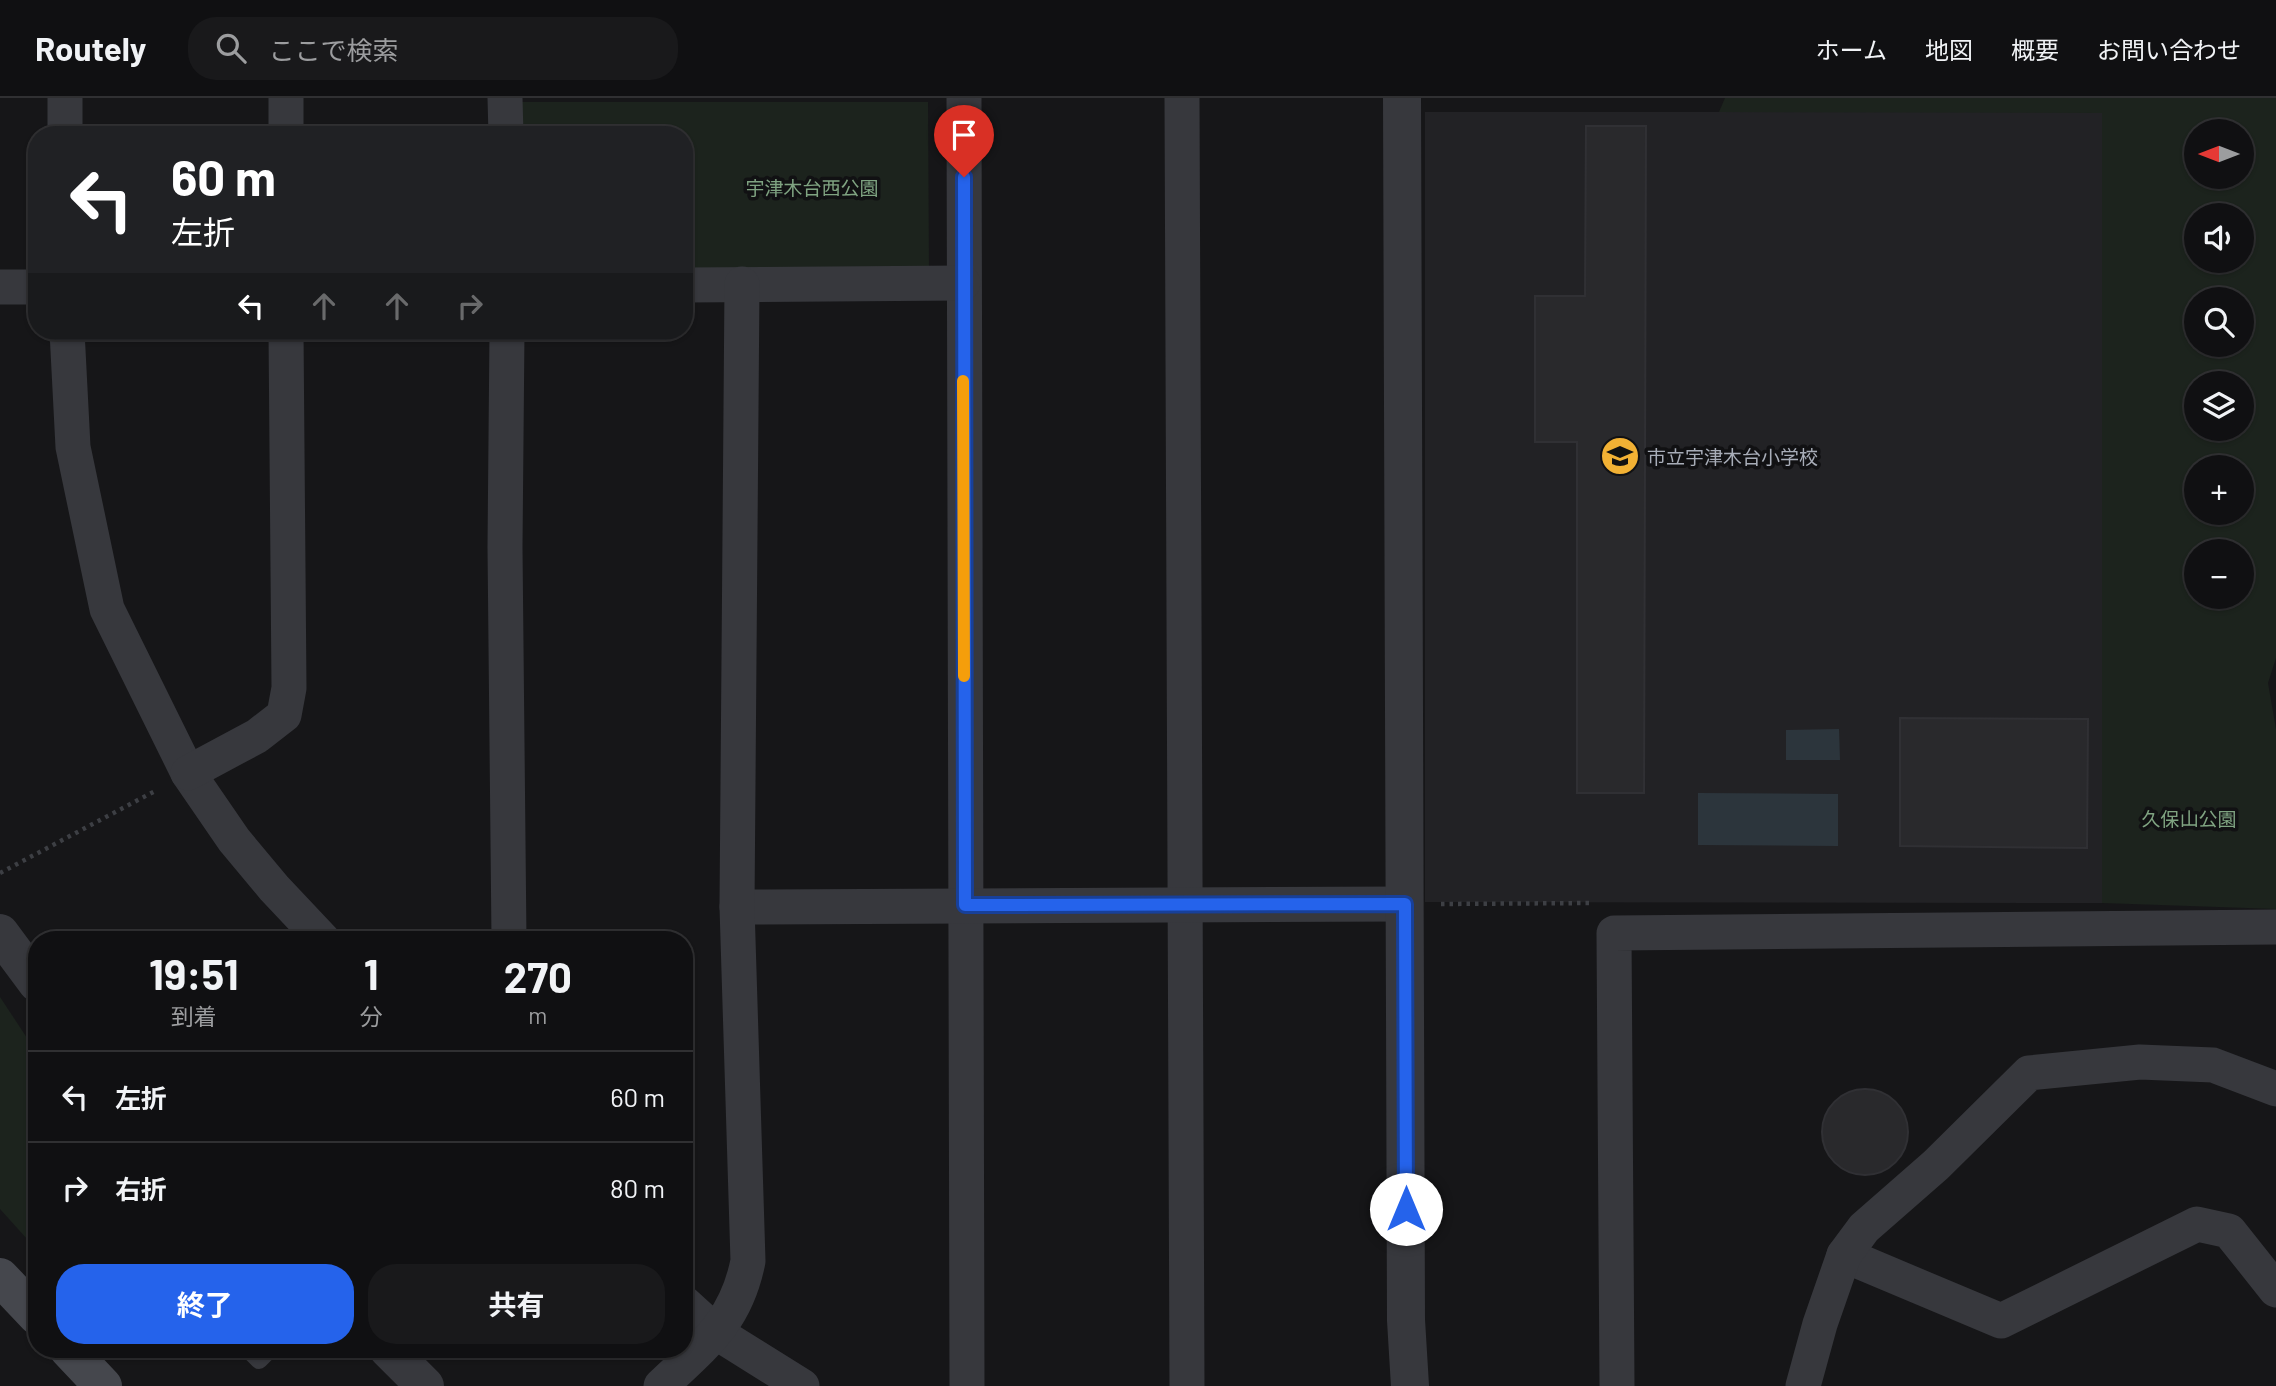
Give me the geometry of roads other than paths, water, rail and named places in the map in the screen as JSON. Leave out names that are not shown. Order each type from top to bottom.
[{"type":"main road","points":[[0,1278],[28,1307]]},
{"type":"main road","points":[[77,1358],[103,1386]]},
{"type":"street","points":[[65,98],[65,126]]},
{"type":"street","points":[[286,98],[286,126]]},
{"type":"street","points":[[505,98],[506,126]]},
{"type":"street","points":[[964,98],[967,1386]]},
{"type":"street","points":[[1182,98],[1187,1386]]},
{"type":"street","points":[[1402,98],[1406,1320],[1410,1386]]},
{"type":"street","points":[[693,285],[963,283]]},
{"type":"street","points":[[693,1356],[717,1334],[740,1294],[748,1261],[737,907],[742,284]]},
{"type":"street","points":[[0,287],[28,287]]},
{"type":"street","points":[[67,340],[72,447],[107,608],[188,773],[234,840],[315,931]]},
{"type":"street","points":[[188,773],[257,736],[284,715],[289,688],[286,340]]},
{"type":"street","points":[[507,340],[505,547],[509,931]]},
{"type":"street","points":[[737,907],[1405,904]]},
{"type":"street","points":[[1616,1386],[1614,933],[2276,928]]},
{"type":"street","points":[[0,933],[28,972]]},
{"type":"street","points":[[1803,1386],[1843,1255],[1864,1227],[1936,1165],[2029,1073],[2140,1062],[2213,1065],[2276,1089]]},
{"type":"street","points":[[1843,1255],[2001,1321],[2197,1224],[2229,1231],[2276,1290]]},
{"type":"street","points":[[693,1311],[717,1334],[802,1386]]},
{"type":"street","points":[[397,1358],[425,1386]]},
{"type":"street","points":[[661,1386],[691,1358]]},
{"type":"place","name":"市立宇津木台小学校","points":[[1620,456]]},
{"type":"park label","name":"宇津木台西公園","points":[[812,187]]},
{"type":"park label","name":"久保山公園","points":[[2189,818]]}]
